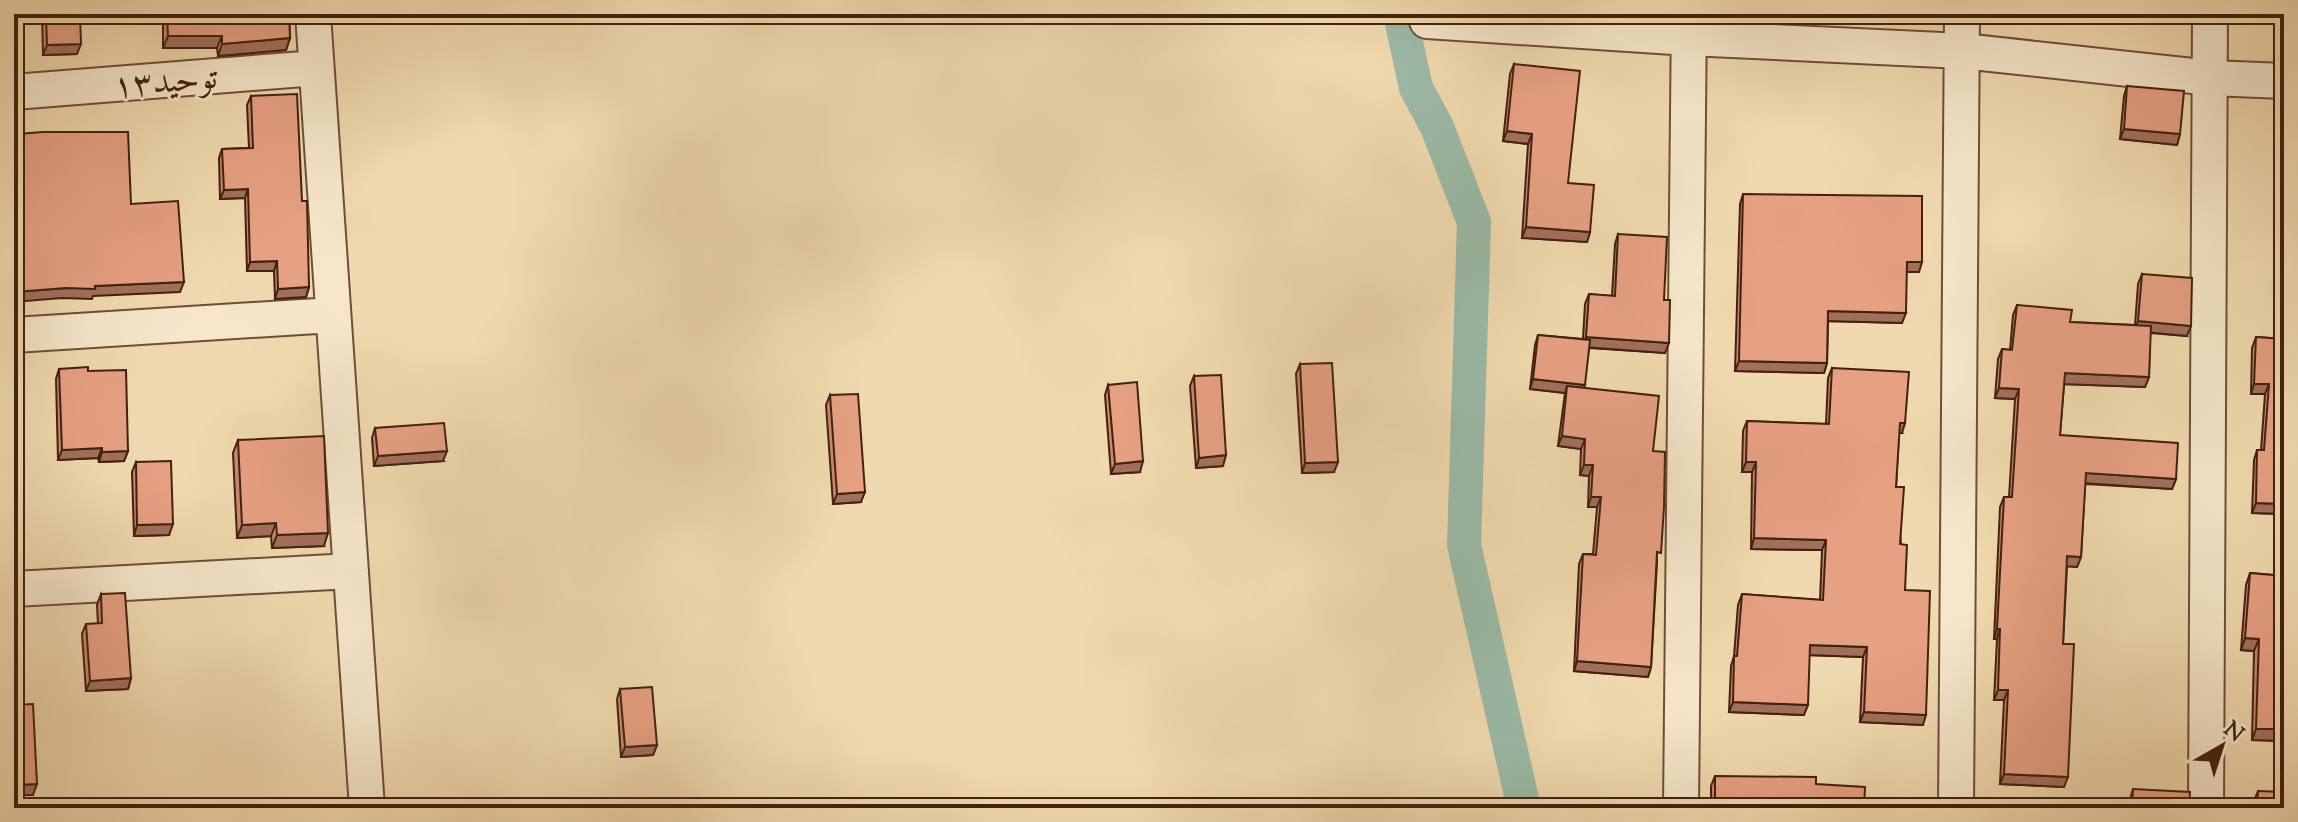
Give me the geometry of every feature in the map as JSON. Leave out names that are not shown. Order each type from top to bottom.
[{"type":"street","points":[[313,14],[367,808]]},
{"type":"street","points":[[1956,808],[1962,14]]},
{"type":"street","points":[[2206,808],[2210,14]]},
{"type":"street","points":[[1427,21],[1689,26],[2211,78],[2284,81]]},
{"type":"street","points":[[1681,808],[1689,26]]},
{"type":"street","name":"توحید۱۳","points":[[14,92],[316,68]]},
{"type":"street","points":[[14,335],[333,315]]},
{"type":"street","points":[[14,589],[351,571]]},
{"type":"building","points":[[46,14],[80,14],[81,44],[47,45]]},
{"type":"building","points":[[167,14],[289,14],[290,38],[222,44],[222,36],[168,36]]},
{"type":"building","points":[[1514,64],[1580,71],[1568,183],[1594,185],[1590,232],[1526,227],[1532,134],[1507,131]]},
{"type":"building","points":[[2127,86],[2184,91],[2180,134],[2124,129]]},
{"type":"building","points":[[297,94],[302,201],[307,201],[309,287],[278,289],[277,261],[250,262],[248,189],[224,190],[222,149],[253,148],[251,96]]},
{"type":"building","points":[[128,132],[131,204],[178,201],[184,282],[14,292],[14,140],[18,140],[17,134]]},
{"type":"building","points":[[1743,194],[1922,196],[1922,262],[1907,262],[1906,313],[1828,311],[1827,363],[1739,361]]},
{"type":"building","points":[[1618,234],[1667,237],[1664,300],[1670,300],[1669,343],[1586,337],[1589,294],[1615,296]]},
{"type":"building","points":[[2142,274],[2192,278],[2191,326],[2138,321]]},
{"type":"building","points":[[2017,305],[2072,310],[2070,322],[2151,326],[2149,377],[2065,373],[2060,435],[2178,443],[2176,479],[2086,473],[2081,557],[2067,556],[2063,644],[2074,644],[2068,777],[2004,774],[2008,690],[1998,690],[2000,629],[1997,629],[2004,497],[2012,497],[2019,389],[1999,388],[2002,349],[2012,350]]},
{"type":"building","points":[[1538,335],[1590,340],[1585,385],[1533,379]]},
{"type":"building","points":[[2256,337],[2284,339],[2284,504],[2256,503],[2257,450],[2264,450],[2269,384],[2254,384]]},
{"type":"building","points":[[1332,363],[1338,462],[1305,463],[1300,364]]},
{"type":"building","points":[[88,367],[88,371],[126,370],[128,451],[102,452],[102,448],[62,450],[59,369]]},
{"type":"building","points":[[1832,368],[1909,372],[1905,423],[1900,423],[1896,487],[1904,487],[1900,544],[1907,545],[1905,590],[1930,591],[1926,715],[1864,712],[1867,647],[1810,645],[1808,705],[1733,702],[1734,656],[1737,656],[1742,594],[1823,600],[1826,540],[1754,538],[1756,462],[1746,462],[1747,421],[1829,424]]},
{"type":"building","points":[[1221,375],[1226,455],[1199,458],[1194,376]]},
{"type":"building","points":[[1137,382],[1143,461],[1115,464],[1108,385]]},
{"type":"building","points":[[1567,386],[1659,396],[1653,451],[1665,452],[1664,507],[1661,553],[1657,552],[1651,667],[1577,661],[1583,554],[1596,555],[1601,497],[1591,497],[1593,465],[1584,465],[1585,439],[1562,436]]},
{"type":"building","points":[[858,394],[865,492],[837,494],[830,395]]},
{"type":"building","points":[[444,423],[447,451],[378,456],[375,428]]},
{"type":"building","points":[[324,436],[328,533],[277,535],[276,523],[242,525],[238,440]]},
{"type":"building","points":[[171,461],[173,524],[137,525],[136,462]]},
{"type":"building","points":[[2250,573],[2284,576],[2284,729],[2256,729],[2259,639],[2245,638]]},
{"type":"building","points":[[125,593],[131,678],[90,681],[86,624],[102,623],[101,594]]},
{"type":"building","points":[[652,687],[657,745],[625,747],[620,689]]},
{"type":"building","points":[[33,704],[37,784],[14,785],[14,705]]},
{"type":"building","points":[[1715,776],[1816,777],[1816,784],[1865,787],[1864,808],[1715,808]]},
{"type":"building","points":[[2133,789],[2190,792],[2189,808],[2132,808]]},
{"type":"building","points":[[2258,791],[2284,792],[2284,808],[2257,808]]},
{"type":"waterway","points":[[1400,14],[1416,88],[1437,127],[1474,222],[1464,545],[1524,808]]}]
